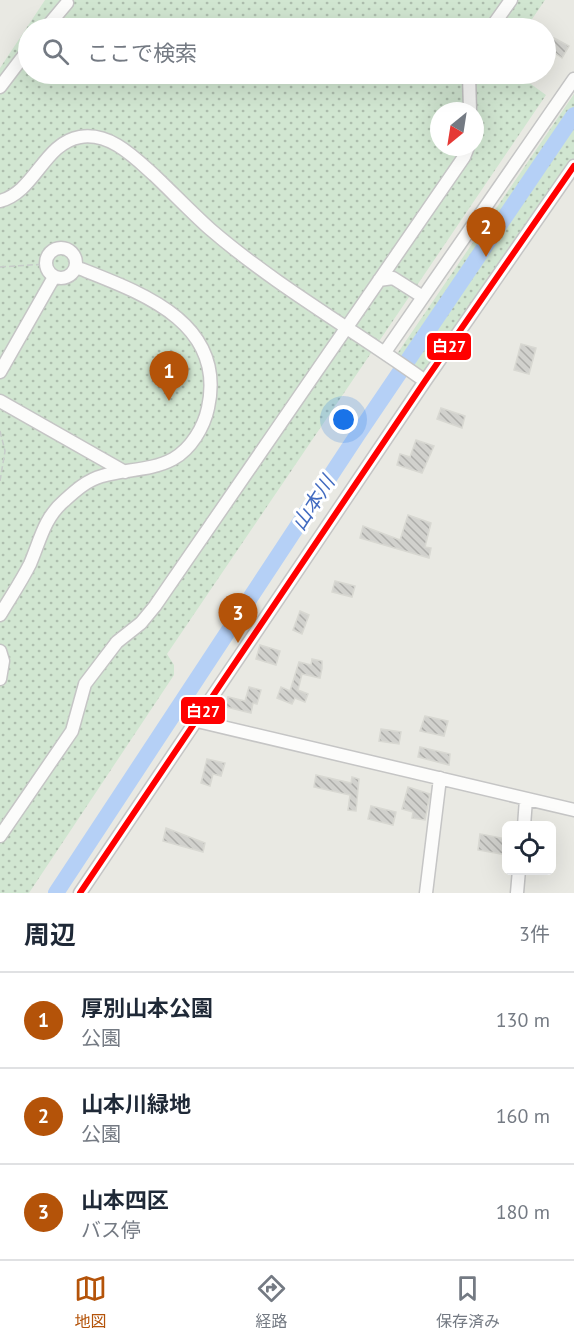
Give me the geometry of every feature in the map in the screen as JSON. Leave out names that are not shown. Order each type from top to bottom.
[{"type":"street","points":[[499,18],[511,0]]},
{"type":"street","points":[[55,18],[68,3]]},
{"type":"street","points":[[0,87],[18,63]]},
{"type":"street","points":[[388,355],[423,297],[574,79]]},
{"type":"street","points":[[469,84],[470,102]]},
{"type":"street","points":[[0,201],[22,188],[55,151],[67,142],[88,137],[112,142],[130,154],[218,235],[271,275],[425,381]]},
{"type":"street","points":[[0,836],[72,731],[85,684],[117,642],[147,617],[155,606],[465,156]]},
{"type":"street","points":[[80,893],[425,381],[574,166]]},
{"type":"street","points":[[64,249],[74,255],[76,267],[68,277],[54,277],[46,264],[51,252],[64,249]]},
{"type":"street","points":[[0,615],[26,571],[36,543],[56,508],[81,486],[99,477],[129,474],[175,458],[194,439],[205,420],[210,399],[211,373],[195,335],[181,319],[126,287],[76,267]]},
{"type":"street","points":[[0,372],[54,277]]},
{"type":"street","points":[[379,280],[393,278],[423,297]]},
{"type":"street","points":[[0,401],[129,474]]},
{"type":"street","points":[[0,651],[3,661],[0,679]]},
{"type":"street","points":[[197,721],[574,810]]},
{"type":"street","points":[[426,893],[440,778]]},
{"type":"street","points":[[524,821],[526,799]]},
{"type":"street","points":[[517,893],[519,875]]},
{"type":"path","points":[[0,267],[46,264]]},
{"type":"path","points":[[0,430],[5,451],[0,481]]},
{"type":"green space","points":[[45,0],[545,0],[533,18],[33,18]]},
{"type":"green space","points":[[18,41],[18,84],[531,84],[546,95],[167,654],[174,665],[174,675],[29,893],[0,893],[0,68]]},
{"type":"green space","points":[[574,94],[574,160],[429,376],[397,354]]},
{"type":"building","points":[[556,39],[569,46],[562,58],[556,54]]},
{"type":"building","points":[[521,344],[536,348],[529,374],[514,370]]},
{"type":"building","points":[[441,408],[465,416],[462,428],[437,419]]},
{"type":"building","points":[[416,440],[434,446],[422,473],[397,465],[400,454],[410,457]]},
{"type":"building","points":[[408,515],[431,523],[425,547],[431,548],[429,558],[360,538],[363,526],[400,540]]},
{"type":"building","points":[[335,581],[355,586],[352,597],[332,592]]},
{"type":"building","points":[[300,611],[309,615],[302,634],[293,630]]},
{"type":"building","points":[[260,645],[280,651],[276,665],[256,659]]},
{"type":"building","points":[[312,659],[322,661],[322,668],[320,678],[302,674],[298,690],[308,694],[305,702],[295,698],[292,704],[277,698],[281,687],[290,691],[299,662],[311,665]]},
{"type":"building","points":[[249,687],[261,690],[257,704],[253,703],[251,713],[226,707],[228,697],[245,701]]},
{"type":"building","points":[[425,716],[448,721],[444,736],[420,731]]},
{"type":"building","points":[[381,729],[401,732],[399,744],[379,741]]},
{"type":"building","points":[[420,747],[450,754],[449,765],[418,757]]},
{"type":"building","points":[[207,759],[225,763],[221,776],[213,774],[210,786],[201,783]]},
{"type":"building","points":[[316,775],[351,783],[352,777],[359,779],[356,811],[348,810],[350,795],[314,787]]},
{"type":"building","points":[[408,787],[430,794],[425,820],[412,818],[413,812],[402,809]]},
{"type":"building","points":[[371,806],[396,812],[393,825],[368,819]]},
{"type":"building","points":[[166,828],[205,843],[203,852],[163,841]]},
{"type":"building","points":[[480,834],[502,838],[502,854],[478,850]]},
{"type":"waterway","name":"山本川","points":[[56,893],[358,434],[574,115]]},
{"type":"transit line","name":"白27","points":[[80,893],[425,381],[574,166]]},
{"type":"place","name":"山本川緑地","points":[[486,257]]},
{"type":"place","name":"厚別山本公園","points":[[169,401]]},
{"type":"place","name":"山本四区","points":[[238,643]]}]
